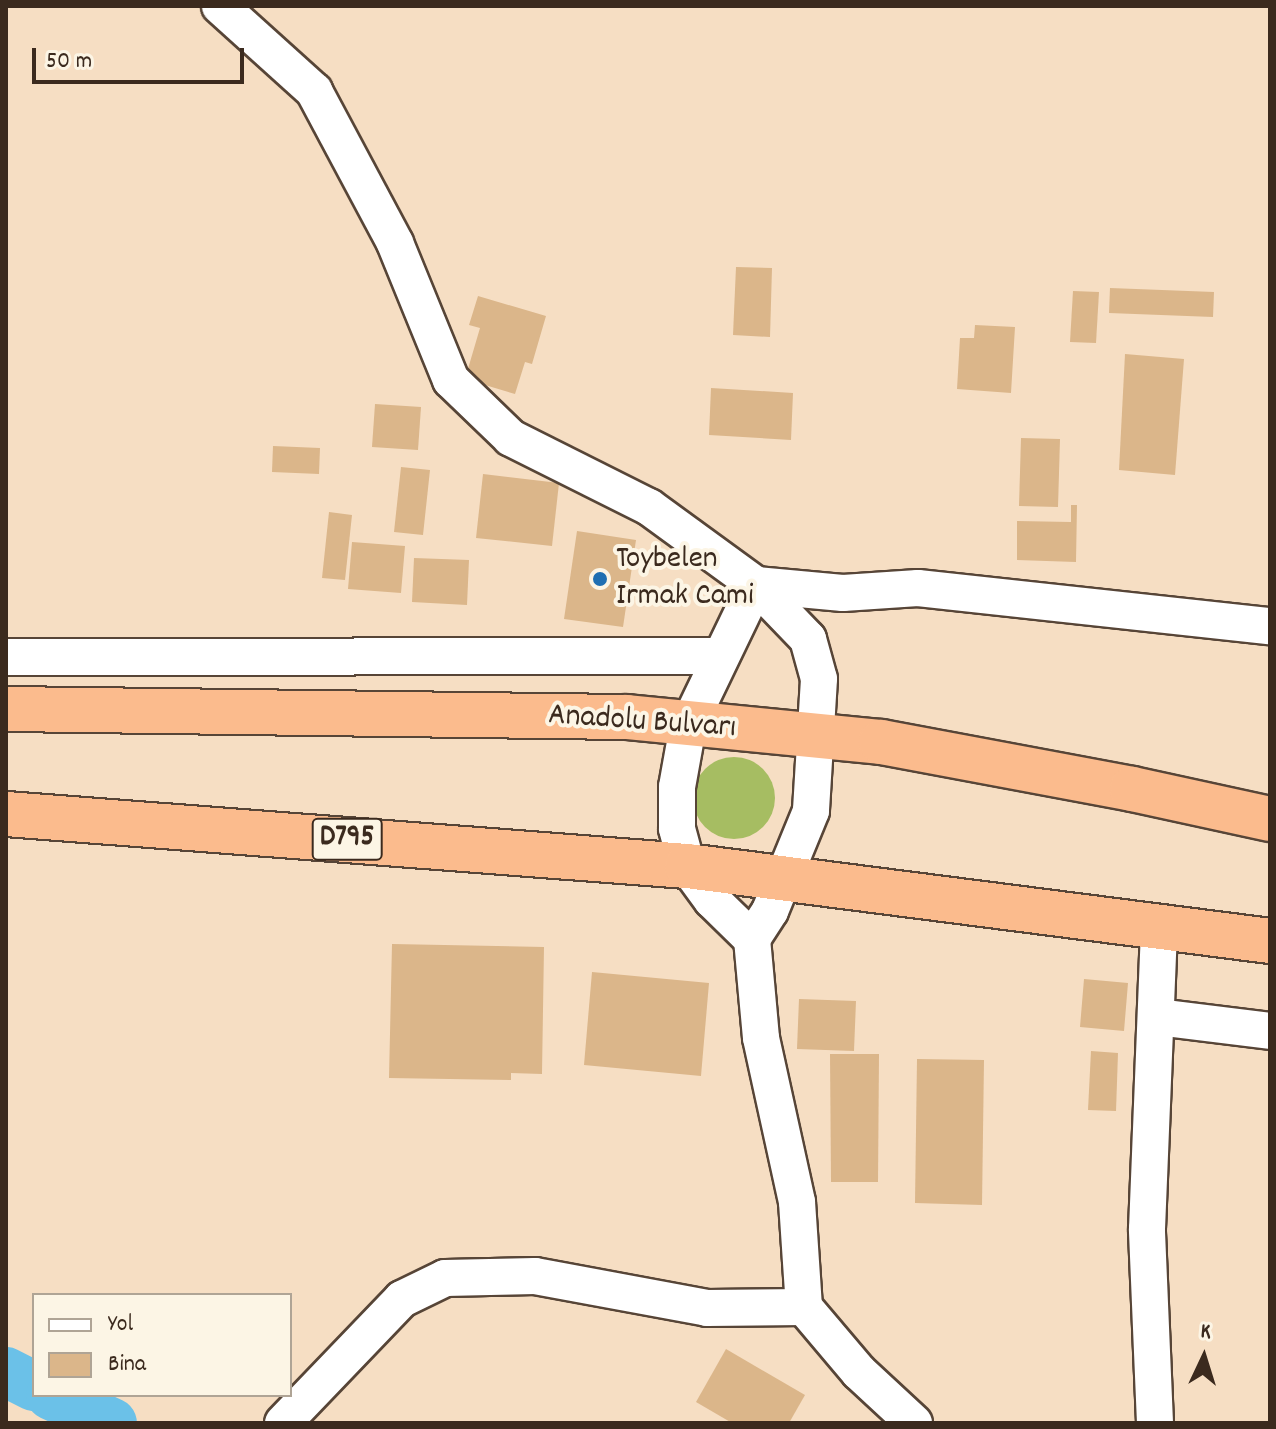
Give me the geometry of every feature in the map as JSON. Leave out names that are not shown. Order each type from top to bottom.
[{"type":"highway","name":"Anadolu Bulvarı","points":[[6,709],[627,717],[688,726],[881,742],[1270,819]]},
{"type":"highway","name":"D795","points":[[6,814],[687,866],[1159,924],[1270,941]]},
{"type":"street","points":[[220,6],[314,91],[395,243],[451,380],[511,438],[649,507],[756,585],[808,639],[819,679],[811,811],[770,911],[752,939],[761,1038],[797,1202],[804,1307],[859,1372],[914,1423]]},
{"type":"street","points":[[756,585],[843,593],[918,588],[1270,626]]},
{"type":"street","points":[[752,939],[712,900],[687,866],[677,828],[677,787],[688,726],[756,585]]},
{"type":"street","points":[[6,657],[720,656]]},
{"type":"street","points":[[1155,1423],[1147,1229],[1153,1029],[1158,1017],[1159,924]]},
{"type":"street","points":[[1158,1017],[1270,1031]]},
{"type":"street","points":[[283,1423],[402,1299],[445,1278],[535,1276],[707,1308],[804,1307]]},
{"type":"green space","points":[[734,757],[750,760],[763,769],[772,782],[775,798],[772,814],[763,827],[750,836],[734,839],[718,836],[705,827],[696,814],[693,798],[696,782],[705,769],[718,760]]},
{"type":"building","points":[[736,267],[772,268],[770,337],[733,335]]},
{"type":"building","points":[[1110,288],[1214,292],[1213,317],[1109,313]]},
{"type":"building","points":[[1073,291],[1099,292],[1096,343],[1070,342]]},
{"type":"building","points":[[478,296],[546,316],[532,364],[525,362],[515,394],[465,379],[480,328],[469,325]]},
{"type":"building","points":[[975,325],[1015,327],[1011,393],[957,389],[960,338],[974,338]]},
{"type":"building","points":[[1125,354],[1184,359],[1175,475],[1119,470]]},
{"type":"building","points":[[711,388],[793,393],[791,440],[709,435]]},
{"type":"building","points":[[375,404],[421,407],[418,450],[372,447]]},
{"type":"building","points":[[1021,438],[1060,439],[1058,507],[1019,506]]},
{"type":"building","points":[[273,446],[320,448],[319,474],[272,472]]},
{"type":"building","points":[[401,467],[430,470],[423,535],[394,532]]},
{"type":"building","points":[[483,474],[559,483],[552,546],[476,538]]},
{"type":"building","points":[[1071,505],[1077,505],[1076,562],[1017,560],[1017,521],[1071,522]]},
{"type":"building","points":[[329,512],[352,515],[345,580],[322,578]]},
{"type":"building","name":"Toybelen Irmak Cami","points":[[577,531],[636,540],[623,627],[564,619]]},
{"type":"building","points":[[352,542],[405,546],[401,593],[348,589]]},
{"type":"building","points":[[414,558],[469,560],[467,605],[412,602]]},
{"type":"building","points":[[392,944],[544,947],[542,1074],[511,1073],[511,1080],[389,1078]]},
{"type":"building","points":[[592,972],[709,983],[701,1076],[584,1065]]},
{"type":"building","points":[[1084,979],[1128,983],[1124,1031],[1080,1027]]},
{"type":"building","points":[[799,999],[856,1001],[854,1051],[797,1049]]},
{"type":"building","points":[[1091,1051],[1118,1053],[1116,1111],[1088,1110]]},
{"type":"building","points":[[830,1054],[879,1054],[878,1182],[831,1182]]},
{"type":"building","points":[[917,1059],[984,1060],[982,1205],[915,1203]]},
{"type":"building","points":[[726,1349],[805,1395],[789,1423],[732,1423],[696,1402]]},
{"type":"waterway","points":[[6,1372],[32,1385]]},
{"type":"waterway","points":[[55,1397],[112,1423]]},
{"type":"place","name":"Toybelen Irmak Cami","points":[[600,579]]}]
